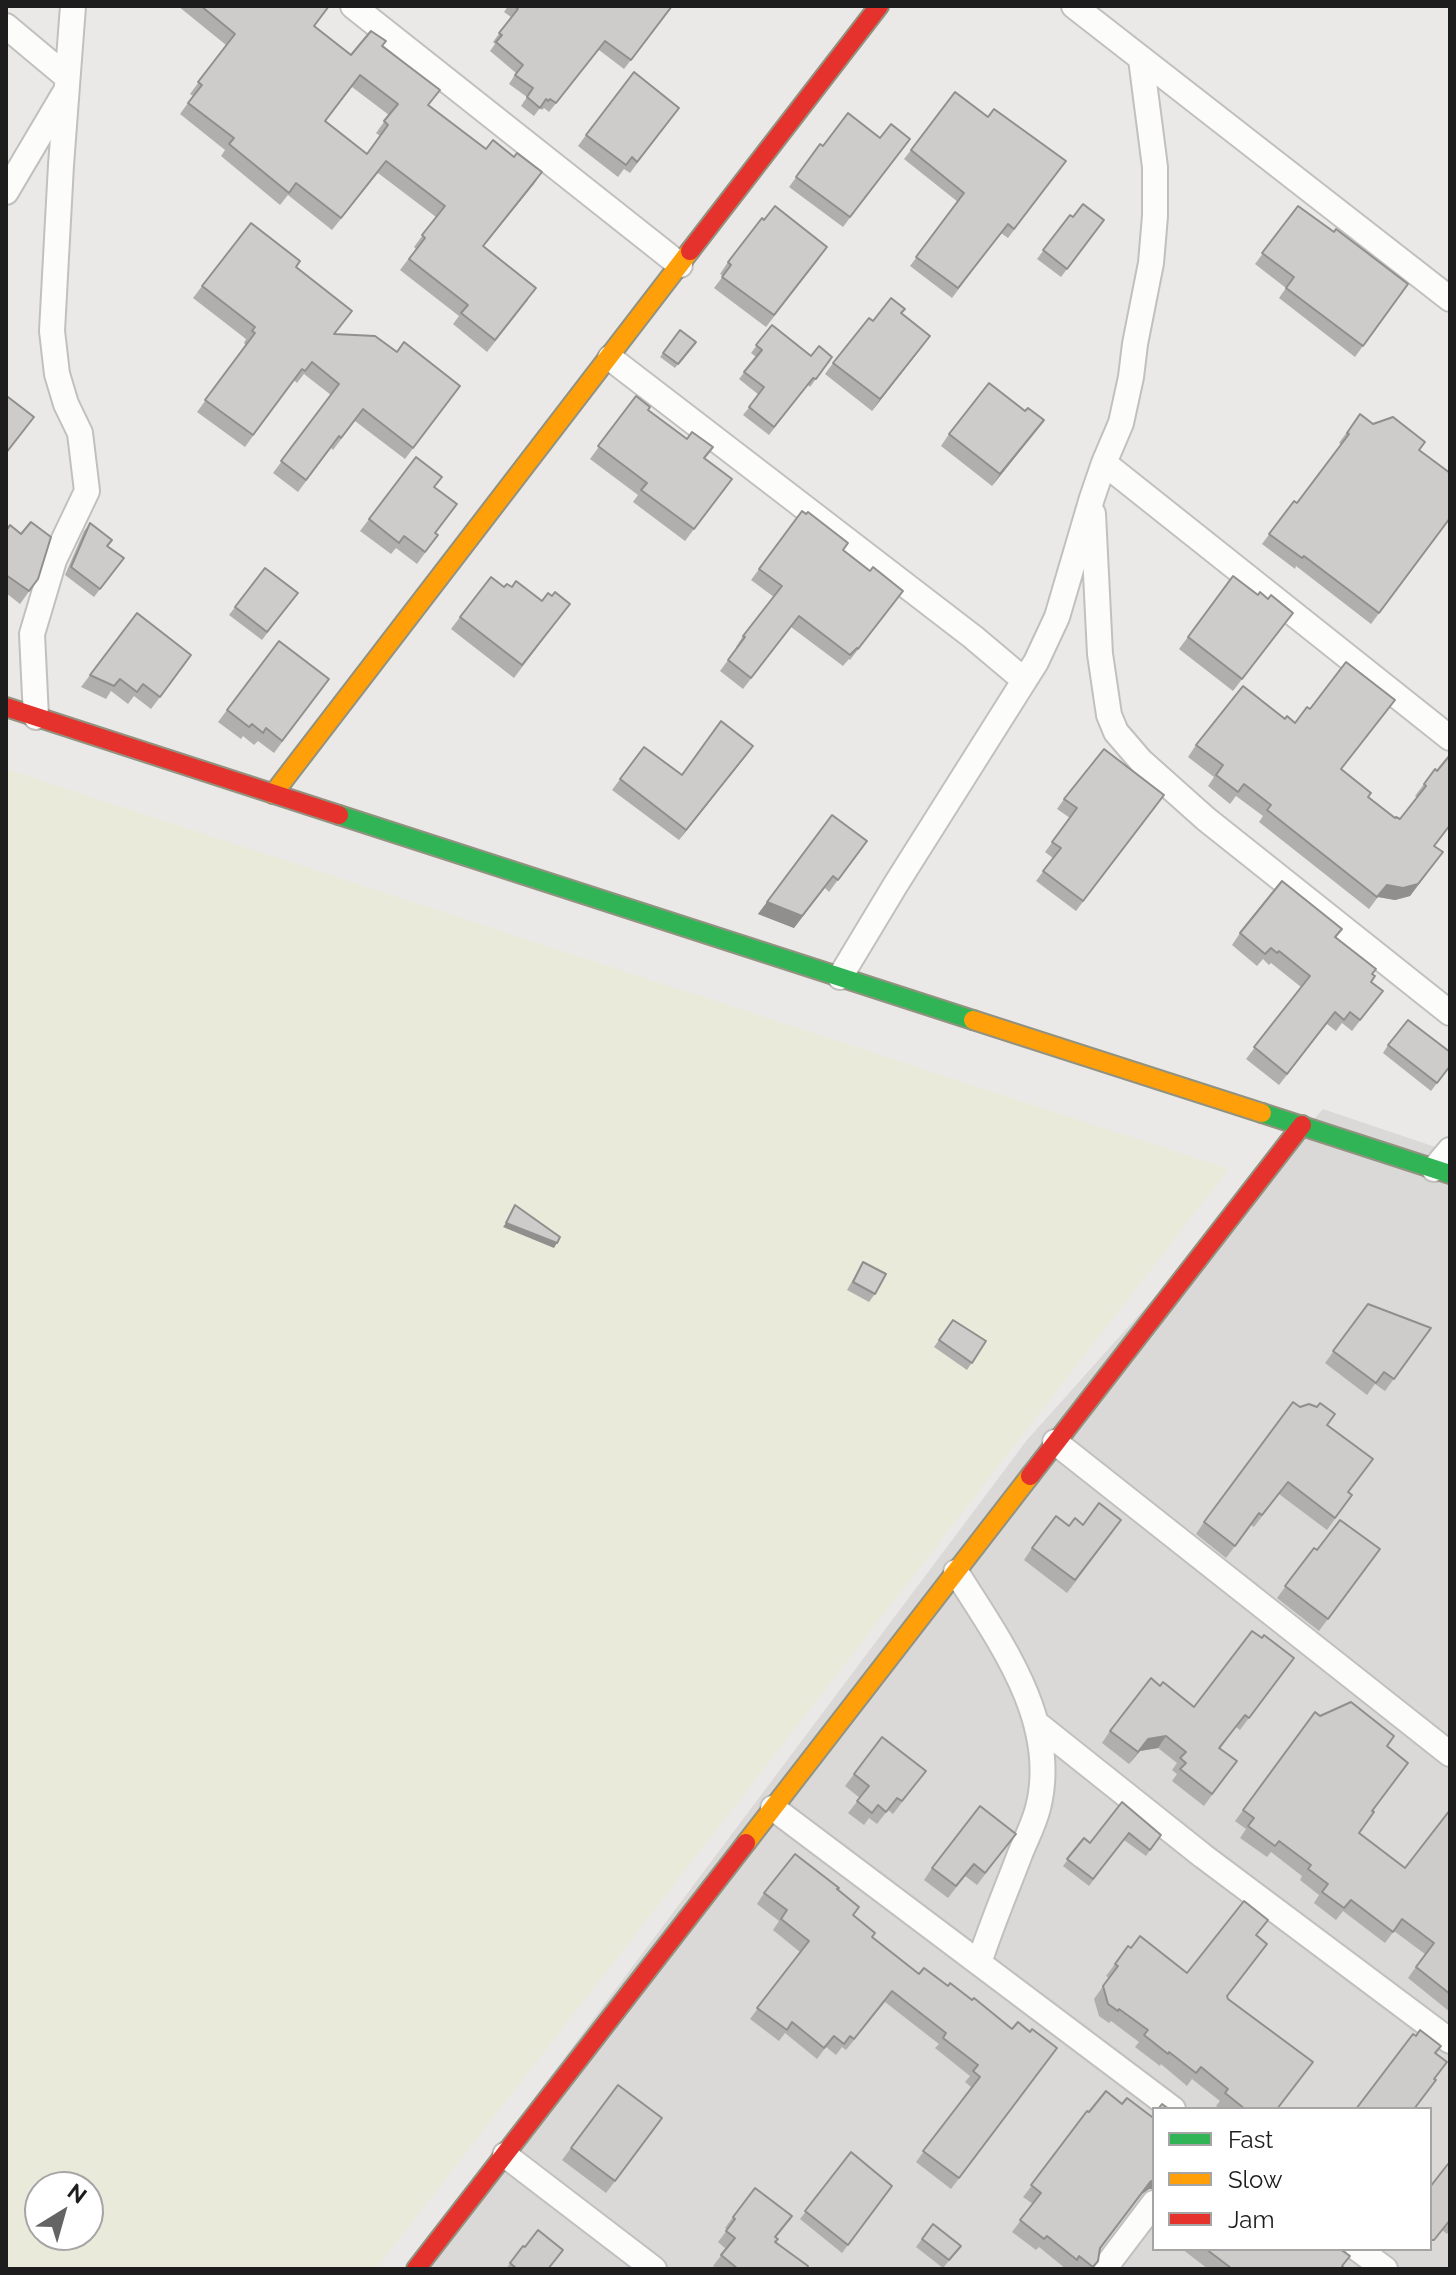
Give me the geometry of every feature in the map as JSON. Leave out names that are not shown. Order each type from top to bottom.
[{"type":"street","points":[[36,717],[32,634],[54,560],[87,491],[80,433],[66,404],[57,374],[52,331],[73,6]]},
{"type":"street","points":[[353,6],[680,265]]},
{"type":"street","points":[[273,794],[879,6]]},
{"type":"street","points":[[1074,6],[1450,299]]},
{"type":"street","points":[[6,26],[67,83]]},
{"type":"street","points":[[840,977],[1036,662],[1057,617],[1092,498],[1121,423],[1151,263],[1155,216],[1155,167],[1141,59]]},
{"type":"street","points":[[6,192],[67,83]]},
{"type":"street","points":[[610,358],[973,637],[1024,680]]},
{"type":"street","points":[[1104,463],[1450,738]]},
{"type":"street","points":[[1092,498],[1100,654],[1109,715],[1116,732],[1141,761],[1206,819],[1450,1013]]},
{"type":"street","points":[[6,707],[1302,1125],[1445,1164]]},
{"type":"street","points":[[416,2269],[1302,1125]]},
{"type":"street","points":[[1055,1442],[1450,1754]]},
{"type":"street","points":[[956,1572],[1010,1656],[1036,1723],[1042,1764],[1038,1808],[979,1963]]},
{"type":"street","points":[[1036,1723],[1203,1856],[1450,2041]]},
{"type":"street","points":[[773,1808],[1170,2107]]},
{"type":"street","points":[[505,2155],[654,2269]]},
{"type":"street","points":[[1104,2269],[1152,2206]]},
{"type":"street","points":[[1361,2251],[1385,2269]]},
{"type":"shaded area","points":[[6,769],[1229,1169],[376,2269],[6,2269]]},
{"type":"shaded area","points":[[1323,1109],[1450,1152],[1450,2269],[406,2269],[1027,1440]]},
{"type":"building","points":[[201,6],[329,6],[314,26],[351,55],[371,31],[386,41],[382,46],[440,90],[428,105],[486,149],[493,140],[514,157],[517,153],[542,172],[483,246],[536,288],[495,340],[461,313],[468,305],[409,259],[425,238],[422,235],[445,206],[386,161],[341,218],[296,183],[289,193],[229,144],[234,138],[188,103],[202,85],[198,82],[235,34]],"holes":[[[360,75],[398,104],[384,121],[388,125],[367,154],[325,121]]]},
{"type":"building","points":[[514,6],[672,6],[631,60],[605,41],[556,103],[546,99],[540,108],[527,97],[533,88],[515,75],[523,65],[496,42],[502,35],[499,33],[518,9]]},
{"type":"building","points":[[634,72],[679,108],[637,162],[632,157],[626,165],[586,135]]},
{"type":"building","points":[[955,92],[988,117],[994,109],[1066,161],[1014,229],[1008,224],[958,288],[916,257],[964,193],[911,150]]},
{"type":"building","points":[[848,113],[880,138],[891,124],[910,139],[850,217],[796,177]]},
{"type":"building","points":[[1083,204],[1104,220],[1067,269],[1043,250],[1070,215],[1073,217]]},
{"type":"building","points":[[775,206],[827,247],[774,315],[722,277],[731,265],[728,262]]},
{"type":"building","points":[[1298,206],[1334,232],[1336,229],[1408,284],[1363,346],[1286,288],[1294,277],[1262,253]]},
{"type":"building","points":[[251,223],[300,261],[296,267],[352,311],[334,334],[375,336],[397,352],[404,342],[460,386],[413,448],[363,409],[306,480],[281,461],[339,384],[312,362],[305,371],[302,369],[253,435],[205,400],[255,333],[252,331],[255,327],[202,286]]},
{"type":"building","points":[[891,298],[905,309],[901,313],[930,336],[880,399],[833,363],[869,318],[873,321]]},
{"type":"building","points":[[772,325],[811,356],[819,346],[832,357],[774,427],[749,407],[764,387],[744,372],[762,350],[756,345]]},
{"type":"building","points":[[680,330],[696,342],[678,364],[663,353]]},
{"type":"building","points":[[989,383],[1025,411],[1028,408],[1044,420],[1000,474],[949,434]]},
{"type":"building","points":[[636,396],[650,407],[648,410],[687,439],[692,432],[713,447],[704,458],[732,479],[694,529],[641,490],[647,483],[598,446]]},
{"type":"building","points":[[8,397],[34,417],[6,453],[6,400]]},
{"type":"building","points":[[1360,414],[1373,424],[1393,417],[1425,442],[1419,450],[1450,473],[1450,518],[1379,613],[1304,556],[1302,558],[1269,534],[1294,501],[1297,503],[1349,434]]},
{"type":"building","points":[[416,457],[442,477],[434,487],[457,504],[425,552],[404,536],[399,543],[369,519]]},
{"type":"building","points":[[802,511],[808,512],[848,543],[843,550],[870,571],[873,567],[903,591],[850,655],[799,616],[751,678],[728,660],[782,586],[759,569]]},
{"type":"building","points":[[31,522],[51,537],[38,579],[29,591],[6,575],[6,531],[10,525],[21,534]]},
{"type":"building","points":[[90,523],[112,540],[107,546],[124,558],[100,589],[71,567]]},
{"type":"building","points":[[265,568],[298,593],[267,632],[235,607]]},
{"type":"building","points":[[1233,576],[1258,595],[1260,592],[1268,599],[1271,595],[1293,613],[1242,679],[1188,637]]},
{"type":"building","points":[[491,577],[504,587],[507,584],[512,587],[516,581],[542,601],[548,593],[552,596],[555,592],[570,604],[522,665],[460,617]]},
{"type":"building","points":[[137,613],[191,655],[160,697],[143,684],[137,692],[120,679],[114,686],[90,675]]},
{"type":"building","points":[[279,641],[329,679],[282,741],[266,728],[263,733],[252,724],[249,727],[227,710]]},
{"type":"building","points":[[1346,662],[1395,700],[1341,769],[1371,793],[1368,797],[1400,819],[1435,769],[1437,771],[1450,755],[1450,825],[1434,846],[1443,852],[1418,884],[1403,888],[1387,885],[1377,897],[1267,810],[1271,805],[1244,784],[1238,792],[1216,775],[1223,765],[1196,745],[1243,686],[1285,719],[1287,716],[1295,723],[1307,707],[1310,709]]},
{"type":"building","points":[[721,721],[753,746],[686,830],[620,779],[644,747],[682,775]]},
{"type":"building","points":[[1104,749],[1164,795],[1083,901],[1043,871],[1061,848],[1052,842],[1077,808],[1064,799]]},
{"type":"building","points":[[832,815],[867,841],[838,880],[833,876],[802,916],[767,902]]},
{"type":"building","points":[[1282,881],[1342,929],[1335,937],[1376,969],[1371,982],[1383,991],[1360,1020],[1350,1012],[1344,1020],[1335,1012],[1287,1074],[1254,1047],[1310,976],[1279,951],[1277,953],[1271,948],[1265,954],[1240,933]]},
{"type":"building","points":[[1408,1020],[1450,1052],[1450,1066],[1437,1083],[1388,1045]]},
{"type":"building","points":[[515,1205],[560,1237],[557,1243],[506,1223]]},
{"type":"building","points":[[863,1262],[886,1274],[875,1294],[853,1282]]},
{"type":"building","points":[[1368,1304],[1431,1328],[1394,1379],[1384,1372],[1376,1383],[1333,1351]]},
{"type":"building","points":[[953,1320],[986,1341],[972,1363],[939,1340]]},
{"type":"building","points":[[1293,1402],[1300,1407],[1309,1404],[1317,1407],[1320,1403],[1335,1414],[1327,1425],[1373,1459],[1348,1492],[1352,1495],[1335,1518],[1288,1482],[1262,1515],[1259,1513],[1235,1546],[1204,1522]]},
{"type":"building","points":[[1099,1503],[1121,1520],[1075,1580],[1032,1548],[1056,1516],[1069,1526],[1075,1518],[1083,1525]]},
{"type":"building","points":[[1340,1520],[1380,1549],[1328,1619],[1285,1586]]},
{"type":"building","points":[[1252,1631],[1262,1638],[1264,1635],[1294,1658],[1249,1718],[1245,1715],[1219,1748],[1237,1761],[1212,1794],[1180,1769],[1186,1763],[1180,1758],[1186,1752],[1166,1736],[1148,1739],[1138,1752],[1110,1731],[1151,1678],[1160,1686],[1163,1682],[1194,1707]]},
{"type":"building","points":[[1351,1702],[1394,1736],[1387,1746],[1408,1763],[1359,1833],[1405,1868],[1450,1810],[1450,1994],[1416,1967],[1434,1943],[1402,1919],[1393,1932],[1351,1900],[1344,1908],[1322,1892],[1328,1884],[1308,1869],[1311,1865],[1279,1841],[1275,1846],[1248,1826],[1254,1818],[1243,1810],[1315,1712],[1320,1716]]},
{"type":"building","points":[[882,1737],[926,1771],[902,1801],[897,1798],[886,1812],[878,1805],[872,1813],[857,1801],[869,1786],[854,1774]]},
{"type":"building","points":[[1122,1802],[1161,1835],[1150,1850],[1129,1833],[1093,1879],[1067,1859],[1084,1838],[1090,1843]]},
{"type":"building","points":[[980,1806],[1016,1834],[985,1873],[974,1864],[956,1886],[932,1868]]},
{"type":"building","points":[[795,1854],[859,1907],[853,1915],[875,1933],[872,1937],[919,1974],[924,1968],[948,1986],[950,1983],[972,2000],[974,1998],[1012,2029],[1018,2022],[1057,2048],[959,2178],[923,2151],[980,2077],[973,2071],[978,2065],[943,2038],[946,2033],[892,1991],[854,2039],[850,2036],[844,2044],[834,2036],[824,2048],[792,2022],[787,2030],[757,2008],[809,1941],[781,1919],[787,1910],[764,1893]]},
{"type":"building","points":[[1244,1901],[1268,1920],[1256,1935],[1267,1944],[1227,1996],[1313,2062],[1279,2107],[1242,2107],[1225,2093],[1228,2089],[1201,2067],[1196,2073],[1144,2035],[1148,2030],[1108,2004],[1103,1986],[1128,1946],[1131,1948],[1140,1936],[1187,1973]]},
{"type":"building","points":[[1420,2030],[1441,2046],[1435,2053],[1447,2062],[1416,2107],[1358,2107],[1413,2034],[1416,2036]]},
{"type":"building","points":[[618,2085],[662,2118],[615,2181],[571,2148]]},
{"type":"building","points":[[1106,2091],[1122,2104],[1127,2098],[1152,2117],[1152,2181],[1100,2248],[1098,2261],[1093,2267],[1079,2256],[1077,2260],[1047,2236],[1044,2239],[1020,2220],[1041,2193],[1031,2185]]},
{"type":"building","points":[[851,2152],[892,2186],[848,2245],[805,2211]]},
{"type":"building","points":[[1450,2165],[1450,2220],[1434,2240],[1432,2240],[1432,2184]]},
{"type":"building","points":[[755,2188],[792,2216],[775,2237],[778,2239],[775,2242],[808,2266],[807,2269],[738,2269],[721,2255],[735,2238],[726,2231],[735,2219],[733,2217]]},
{"type":"building","points":[[933,2224],[961,2246],[949,2260],[922,2239]]},
{"type":"building","points":[[538,2230],[563,2250],[548,2269],[517,2269],[510,2263]]},
{"type":"building","points":[[1209,2251],[1343,2251],[1350,2256],[1342,2266],[1345,2269],[1231,2268]]},
{"type":"traffic: fast","points":[[339,815],[973,1020]]},
{"type":"traffic: fast","points":[[1262,1113],[1450,1174]]},
{"type":"traffic: slow","points":[[273,794],[690,251]]},
{"type":"traffic: slow","points":[[973,1020],[1262,1113]]},
{"type":"traffic: slow","points":[[746,1843],[1030,1476]]},
{"type":"traffic: jam","points":[[690,251],[879,6]]},
{"type":"traffic: jam","points":[[6,707],[339,815]]},
{"type":"traffic: jam","points":[[1030,1476],[1302,1125]]},
{"type":"traffic: jam","points":[[416,2269],[746,1843]]}]
